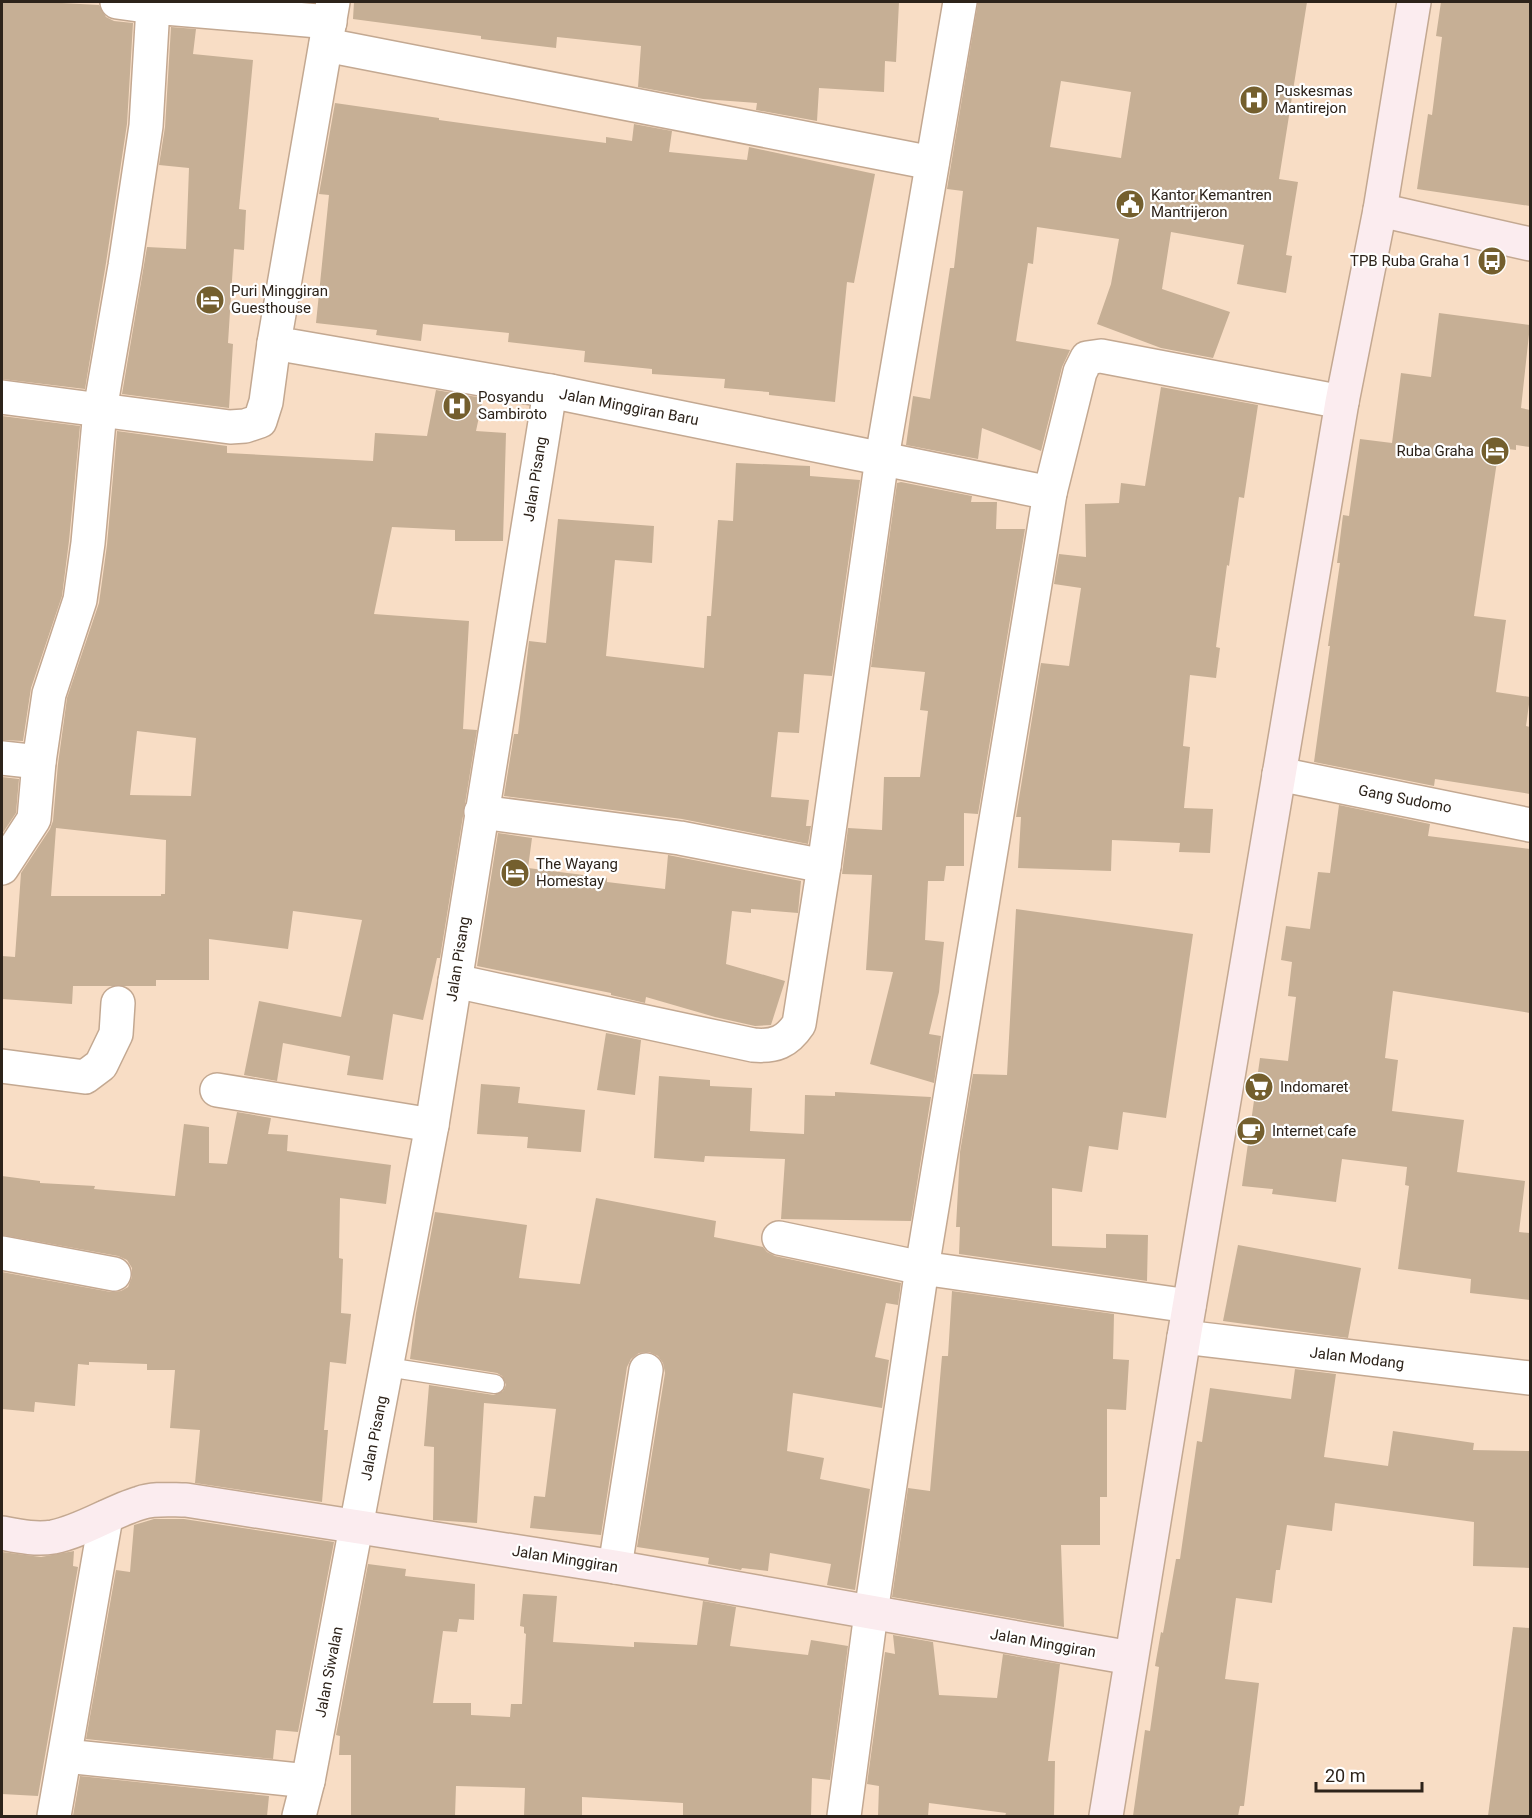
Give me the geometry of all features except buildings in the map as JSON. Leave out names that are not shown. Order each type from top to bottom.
[{"type":"main road","points":[[1106,1816],[1342,402],[1380,210],[1414,2]]},
{"type":"main road","points":[[1380,210],[1530,244]]},
{"type":"main road","name":"Jalan Minggiran","points":[[2,1533],[28,1537],[51,1537],[72,1532],[141,1502],[186,1500],[615,1567],[1131,1658]]},
{"type":"street","points":[[117,2],[330,23],[932,163]]},
{"type":"street","points":[[455,981],[753,1045],[780,1044],[792,1035],[799,1024],[824,866],[882,458],[960,2]]},
{"type":"street","points":[[2,868],[34,819],[39,762],[50,694],[80,600],[100,410],[146,126],[153,7]]},
{"type":"street","points":[[2,397],[230,427],[245,426],[260,421],[266,402],[274,343],[330,23]]},
{"type":"street","name":"Jalan Minggiran Baru","points":[[274,343],[550,391],[1050,493]]},
{"type":"street","points":[[844,1816],[871,1613],[922,1268],[1050,493],[1080,372],[1087,358],[1101,356],[1342,402]]},
{"type":"street","name":"Jalan Pisang","points":[[357,1526],[432,1125],[550,391]]},
{"type":"street","points":[[2,758],[39,762]]},
{"type":"street","name":"Gang Sudomo","points":[[1280,774],[1530,825]]},
{"type":"street","points":[[481,812],[680,838],[824,866]]},
{"type":"street","points":[[2,1066],[85,1077],[101,1065],[116,1034],[118,1003]]},
{"type":"street","points":[[217,1090],[432,1125]]},
{"type":"street","name":"Jalan Modang","points":[[779,1238],[1187,1322],[1530,1378]]},
{"type":"street","points":[[2,1253],[114,1274]]},
{"type":"street","points":[[615,1567],[646,1370]]},
{"type":"street","points":[[54,1816],[106,1517]]},
{"type":"street","name":"Jalan Siwalan","points":[[299,1816],[308,1781],[357,1526]]},
{"type":"street","points":[[65,1756],[308,1781]]},
{"type":"lane","points":[[387,1367],[495,1384]]},
{"type":"place","name":"Puskesmas Mantirejon","points":[[1254,100]]},
{"type":"place","name":"Kantor Kemantren Mantrijeron","points":[[1130,204]]},
{"type":"place","name":"TPB Ruba Graha 1","points":[[1492,261]]},
{"type":"place","name":"Puri Minggiran Guesthouse","points":[[210,300]]},
{"type":"place","name":"Posyandu Sambiroto","points":[[457,406]]},
{"type":"place","name":"Ruba Graha","points":[[1495,451]]},
{"type":"place","name":"The Wayang Homestay","points":[[515,873]]},
{"type":"place","name":"Indomaret","points":[[1259,1087]]},
{"type":"place","name":"Internet cafe","points":[[1251,1131]]}]
